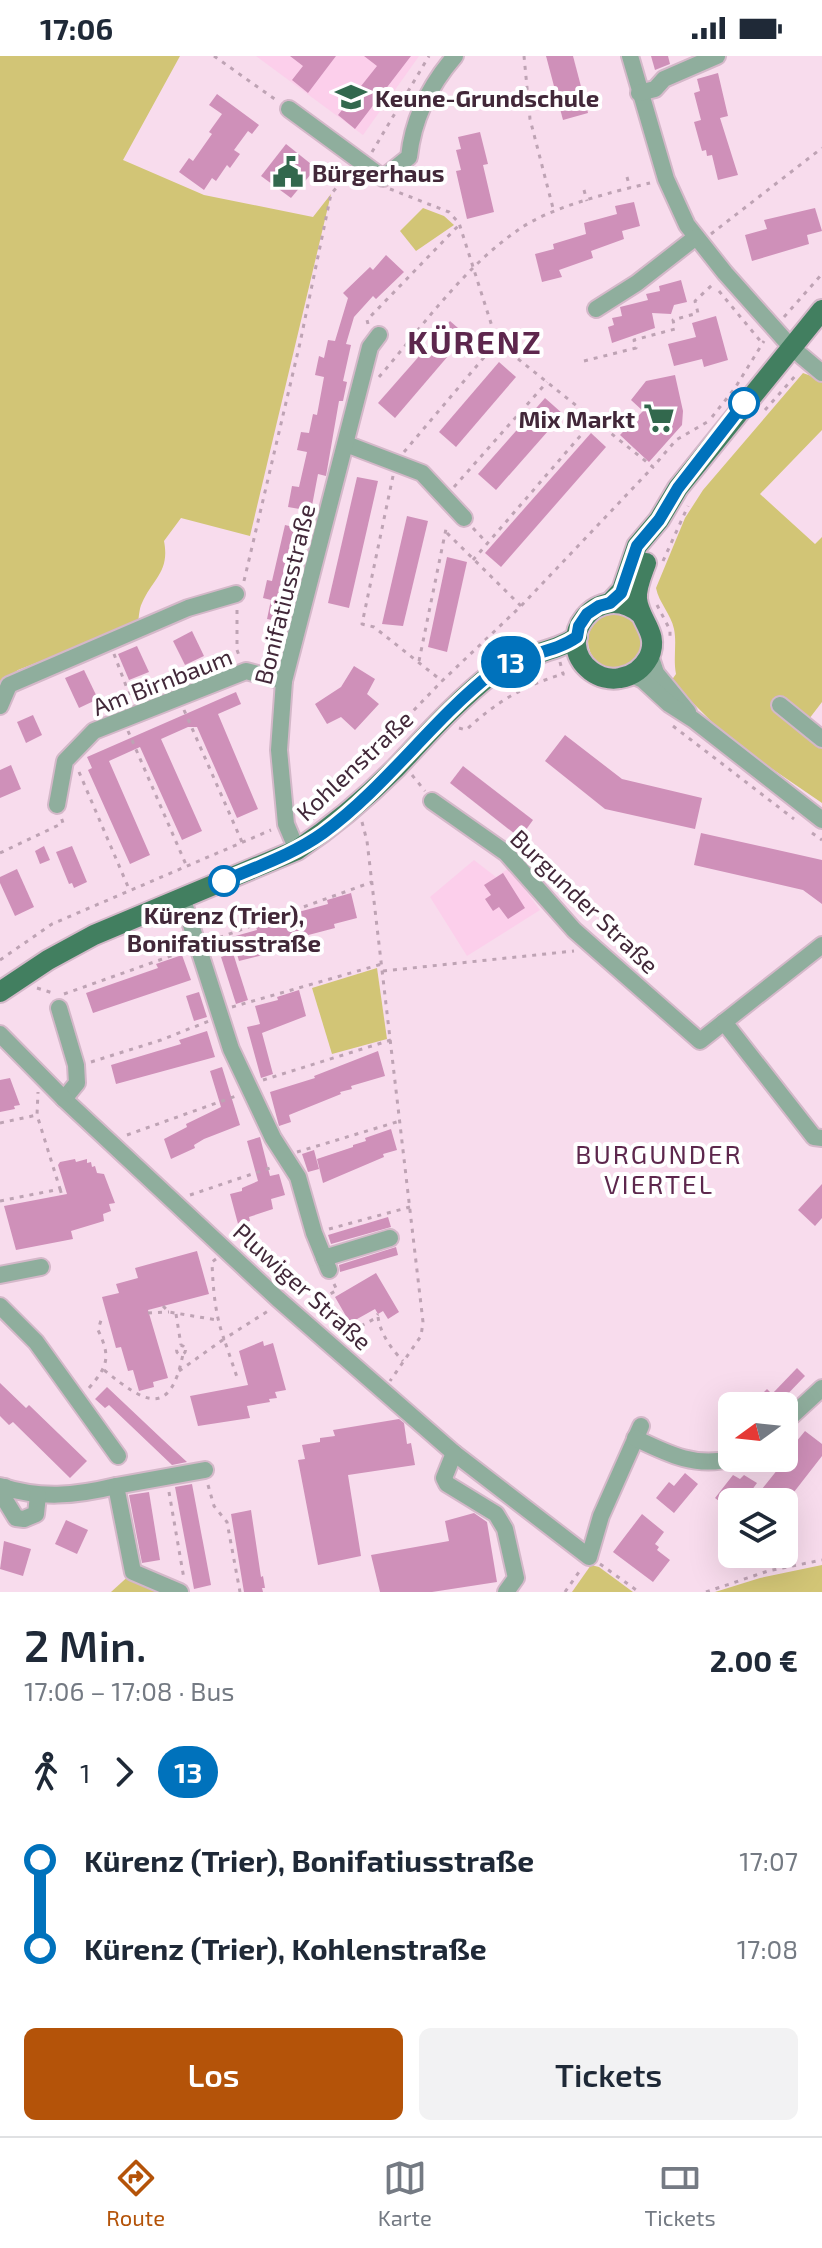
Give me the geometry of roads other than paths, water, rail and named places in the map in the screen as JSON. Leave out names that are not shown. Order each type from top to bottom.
[{"type":"main road","points":[[610,603],[621,593],[637,546],[659,520],[686,478],[822,310]]},
{"type":"main road","points":[[648,608],[610,603],[587,614],[579,626],[577,648],[590,670],[603,677],[618,679],[632,675],[650,655],[652,633],[648,608],[638,590],[659,520]]},
{"type":"main road","name":"Kohlenstraße","points":[[0,992],[94,935],[297,850],[358,803],[476,687],[504,665],[526,655],[561,646],[577,637]]},
{"type":"main road","name":"Kohlenstraße","points":[[476,687],[560,661],[583,662]]},
{"type":"street","points":[[289,109],[358,163],[383,178],[409,157],[412,132],[429,93],[455,56]]},
{"type":"street","points":[[630,56],[666,179],[687,225],[791,347],[822,373]]},
{"type":"street","points":[[639,93],[655,89],[664,79],[717,56]]},
{"type":"street","points":[[596,309],[698,240]]},
{"type":"street","name":"Bonifatiusstraße","points":[[297,850],[286,824],[279,750],[284,681],[375,341]]},
{"type":"street","points":[[346,444],[422,473],[464,518]]},
{"type":"street","points":[[0,706],[9,685],[188,608],[236,594]]},
{"type":"street","points":[[650,655],[656,673],[694,720]]},
{"type":"street","name":"Am Birnbaum","points":[[57,805],[65,761],[94,731],[246,671],[284,681]]},
{"type":"street","points":[[632,675],[643,680],[669,704],[694,720],[762,775],[816,826]]},
{"type":"street","points":[[780,705],[822,739]]},
{"type":"street","name":"Burgunder Straße","points":[[432,801],[506,853],[574,930],[700,1041],[724,1022]]},
{"type":"street","points":[[182,897],[220,1017],[273,1138],[298,1177],[326,1264],[390,1238]]},
{"type":"street","points":[[818,1138],[724,1022],[822,945]]},
{"type":"street","points":[[59,1008],[77,1074],[77,1083],[64,1099]]},
{"type":"street","name":"Pluwiger Straße","points":[[0,1034],[64,1099],[278,1299],[454,1453],[589,1557],[601,1516],[638,1432],[667,1453],[690,1460],[718,1461]]},
{"type":"street","points":[[0,1275],[41,1267]]},
{"type":"street","points":[[0,1306],[36,1342],[118,1456]]},
{"type":"street","points":[[798,1410],[822,1388]]},
{"type":"street","points":[[454,1453],[444,1478],[447,1484],[496,1514],[505,1529],[516,1578],[506,1592]]},
{"type":"street","points":[[38,1495],[36,1514],[30,1518],[16,1518],[5,1500],[2,1486],[38,1495],[63,1496],[205,1470]]},
{"type":"street","points":[[116,1486],[133,1572],[183,1592]]},
{"type":"place","name":"Keune-Grundschule","points":[[351,97]]},
{"type":"place","name":"Bürgerhaus","points":[[288,172]]},
{"type":"place","name":"Mix Markt","points":[[659,418]]},
{"type":"place","name":"Kürenz (Trier), Bonifatiusstraße","points":[[224,881]]},
{"type":"district","name":"KÜRENZ","points":[[475,341]]},
{"type":"district","name":"BURGUNDER VIERTEL","points":[[659,1168]]}]
